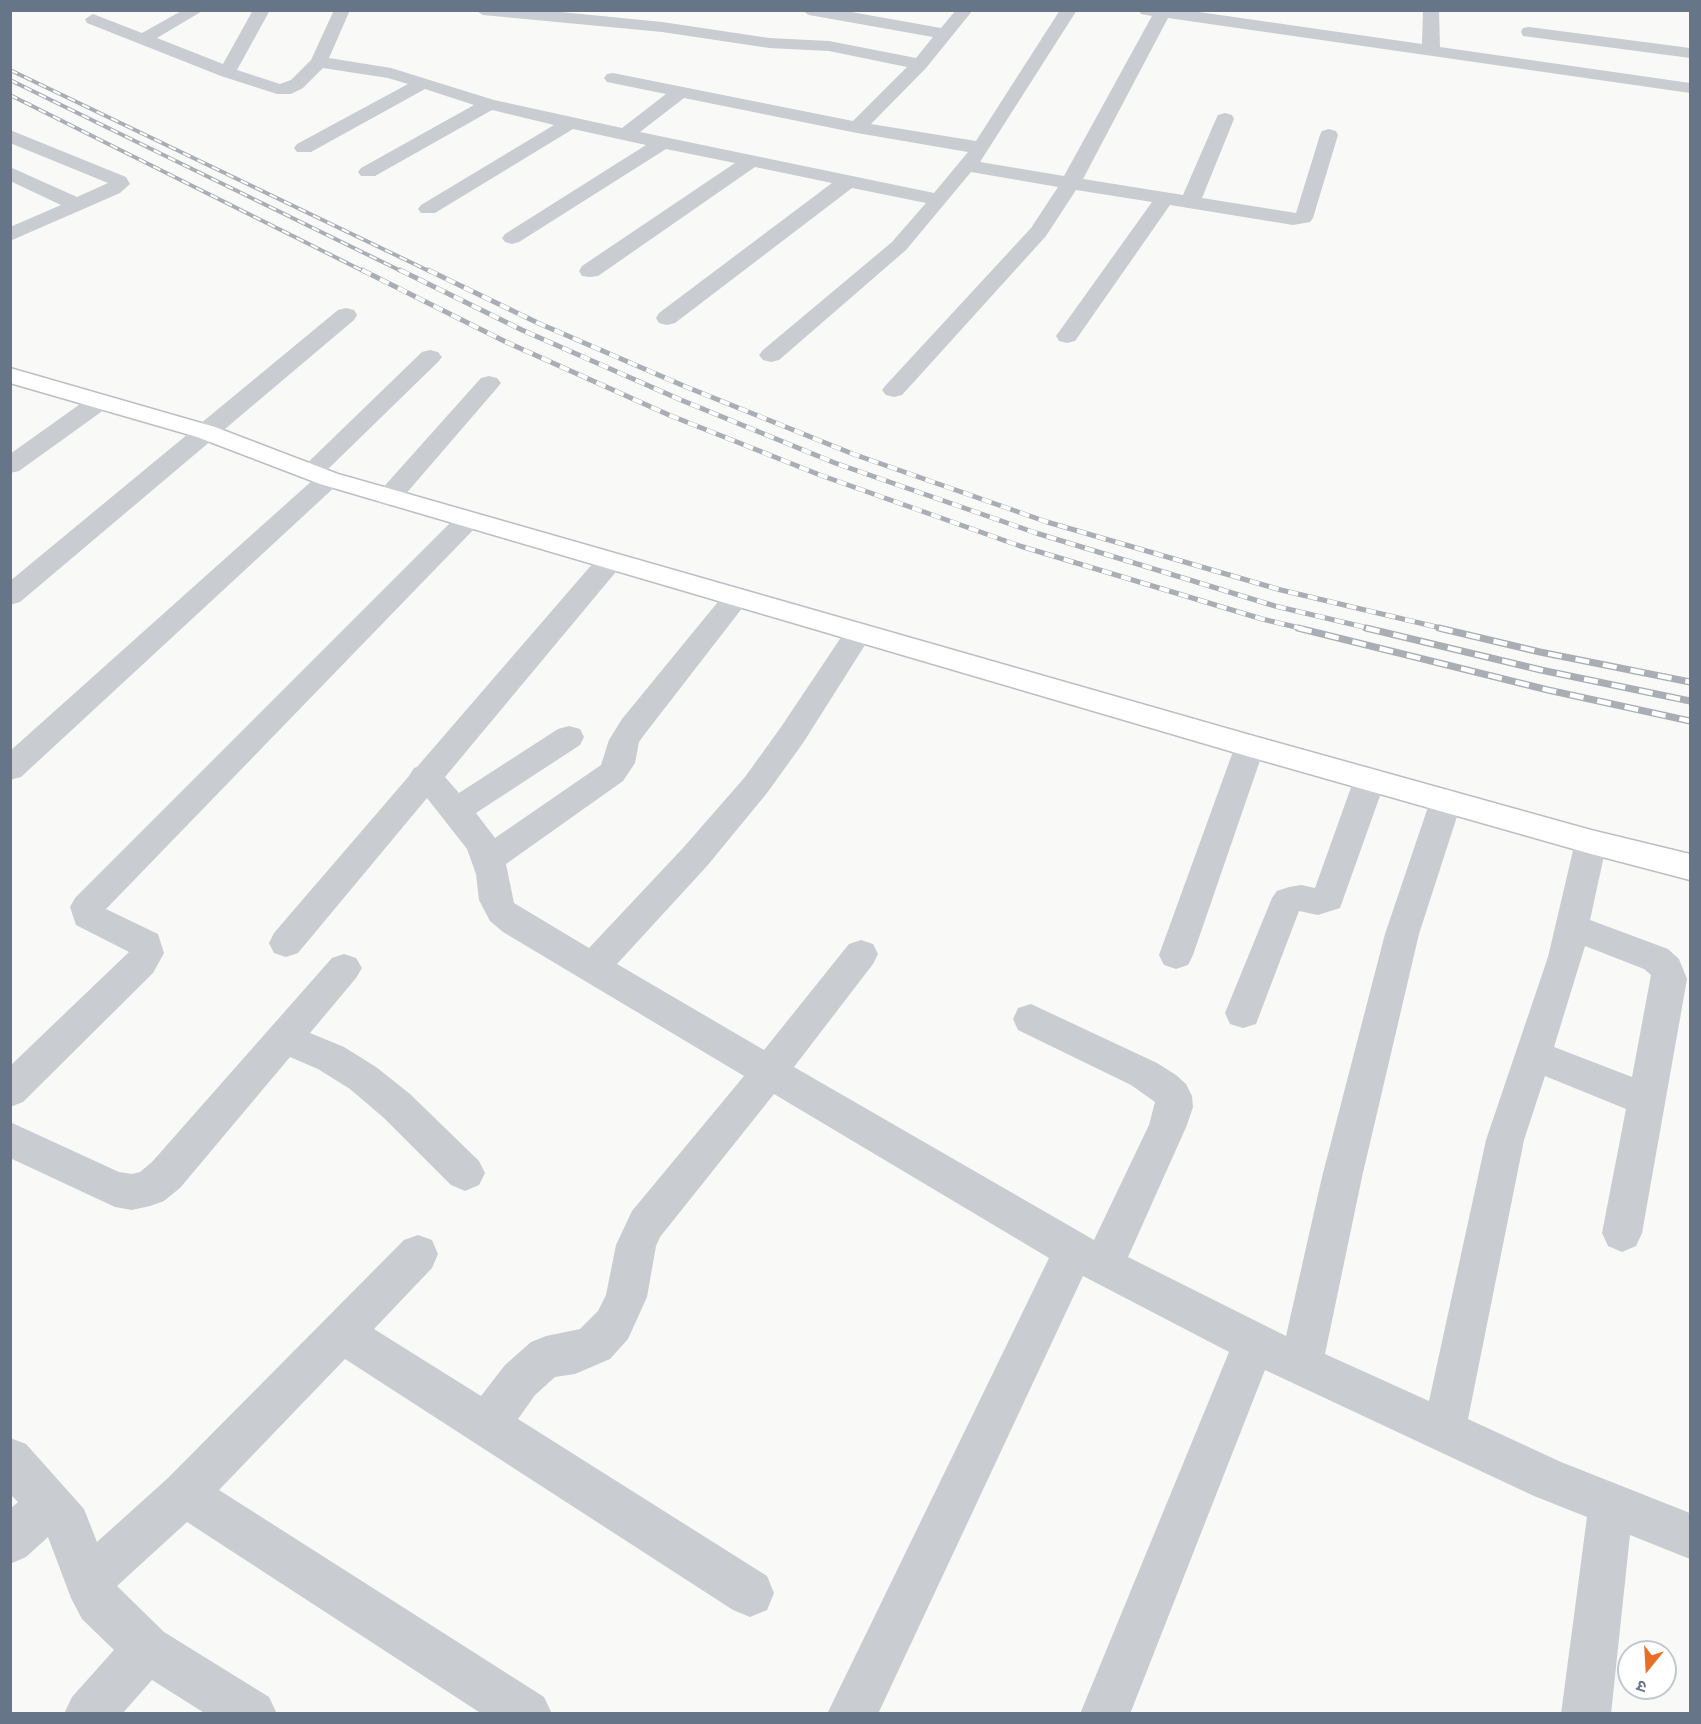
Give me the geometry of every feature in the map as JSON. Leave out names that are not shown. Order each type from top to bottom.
[{"type":"street","points":[[145,38],[196,10]]},
{"type":"street","points":[[227,72],[262,10]]},
{"type":"street","points":[[93,19],[227,72],[285,90],[297,84],[319,62],[342,10]]},
{"type":"street","points":[[483,10],[662,27],[769,43],[829,46],[920,64]]},
{"type":"street","points":[[662,27],[684,10]]},
{"type":"street","points":[[809,10],[869,15],[946,34]]},
{"type":"street","points":[[857,127],[920,64],[965,10]]},
{"type":"street","points":[[771,354],[899,246],[940,200],[981,148],[1069,10]]},
{"type":"street","points":[[1431,10],[1431,51]]},
{"type":"street","points":[[1526,10],[1530,65]]},
{"type":"street","points":[[894,390],[1040,232],[1071,182],[1154,12],[1250,18],[1299,34],[1690,88]]},
{"type":"street","points":[[1299,34],[1308,18]]},
{"type":"street","points":[[1528,32],[1690,53]]},
{"type":"street","points":[[319,62],[376,70],[489,104],[570,123],[940,200]]},
{"type":"street","points":[[613,78],[857,127],[981,148]]},
{"type":"street","points":[[304,148],[423,83]]},
{"type":"street","points":[[626,134],[679,93]]},
{"type":"street","points":[[368,172],[489,104]]},
{"type":"street","points":[[1190,203],[1225,119]]},
{"type":"street","points":[[428,208],[570,123]]},
{"type":"street","points":[[968,166],[1276,218],[1303,218],[1329,135]]},
{"type":"street","points":[[10,136],[119,181],[120,184],[10,235]]},
{"type":"street","points":[[512,238],[662,143]]},
{"type":"street","points":[[590,271],[751,161]]},
{"type":"street","points":[[10,173],[78,205]]},
{"type":"street","points":[[667,318],[848,181]]},
{"type":"street","points":[[1067,336],[1165,198]]},
{"type":"street","points":[[21,211],[42,220]]},
{"type":"street","points":[[10,596],[346,315]]},
{"type":"street","points":[[10,769],[320,476],[430,357]]},
{"type":"street","points":[[10,375],[206,432],[320,476],[389,497],[1250,746],[1591,842],[1690,867]]},
{"type":"street","points":[[389,497],[489,383]]},
{"type":"street","points":[[10,466],[99,402]]},
{"type":"street","points":[[10,1091],[141,963],[147,953],[146,944],[95,920],[88,915],[87,908],[468,520]]},
{"type":"street","points":[[286,943],[425,776],[610,561]]},
{"type":"street","points":[[487,860],[579,798],[612,772],[619,763],[624,740],[633,727],[736,598]]},
{"type":"street","points":[[593,967],[695,857],[756,785],[792,735],[858,634]]},
{"type":"street","points":[[456,810],[569,737]]},
{"type":"street","points":[[1176,956],[1250,746]]},
{"type":"street","points":[[425,776],[456,810],[482,844],[493,874],[496,900],[502,912],[593,967],[1089,1258],[1301,1365],[1550,1480],[1690,1536]]},
{"type":"street","points":[[1243,1013],[1284,907],[1289,900],[1301,898],[1318,902],[1328,899],[1370,780]]},
{"type":"street","points":[[1301,1365],[1342,1177],[1402,934],[1446,801]]},
{"type":"street","points":[[1444,1431],[1505,1140],[1565,957],[1591,842]]},
{"type":"street","points":[[1572,927],[1656,958],[1667,969],[1669,979],[1622,1233]]},
{"type":"street","points":[[487,1425],[519,1380],[534,1366],[546,1357],[575,1353],[595,1344],[613,1325],[626,1297],[636,1245],[646,1224],[770,1072],[861,954]]},
{"type":"street","points":[[10,1139],[115,1189],[132,1192],[150,1188],[166,1175],[344,968]]},
{"type":"street","points":[[852,1713],[1089,1258],[1168,1125],[1174,1107],[1173,1096],[1163,1086],[1144,1074],[1031,1019]]},
{"type":"street","points":[[284,1038],[331,1058],[363,1078],[397,1106],[465,1173]]},
{"type":"street","points":[[1533,1055],[1647,1100]]},
{"type":"street","points":[[88,1581],[184,1494],[418,1254]]},
{"type":"street","points":[[341,1332],[750,1593]]},
{"type":"street","points":[[1105,1713],[1254,1343]]},
{"type":"street","points":[[10,1460],[68,1525],[88,1581],[99,1602],[147,1649],[252,1713]]},
{"type":"street","points":[[184,1494],[527,1713]]},
{"type":"street","points":[[10,1541],[49,1504]]},
{"type":"street","points":[[1586,1713],[1611,1505]]},
{"type":"street","points":[[89,1713],[147,1649]]},
{"type":"railway","points":[[10,70],[431,272]]},
{"type":"railway","points":[[10,80],[403,272]]},
{"type":"railway","points":[[10,95],[365,272]]},
{"type":"railway","points":[[362,270],[506,342],[669,415],[820,475],[1020,546],[1262,619],[1304,629]]},
{"type":"railway","points":[[400,270],[522,330],[681,400],[835,463],[1036,533],[1275,606],[1372,629]]},
{"type":"railway","points":[[428,270],[538,323],[684,386],[853,454],[1047,522],[1281,590],[1445,629]]},
{"type":"railway","points":[[1298,628],[1548,690],[1690,721]]},
{"type":"railway","points":[[1366,628],[1541,670],[1690,701]]},
{"type":"railway","points":[[1439,628],[1540,652],[1690,682]]}]
